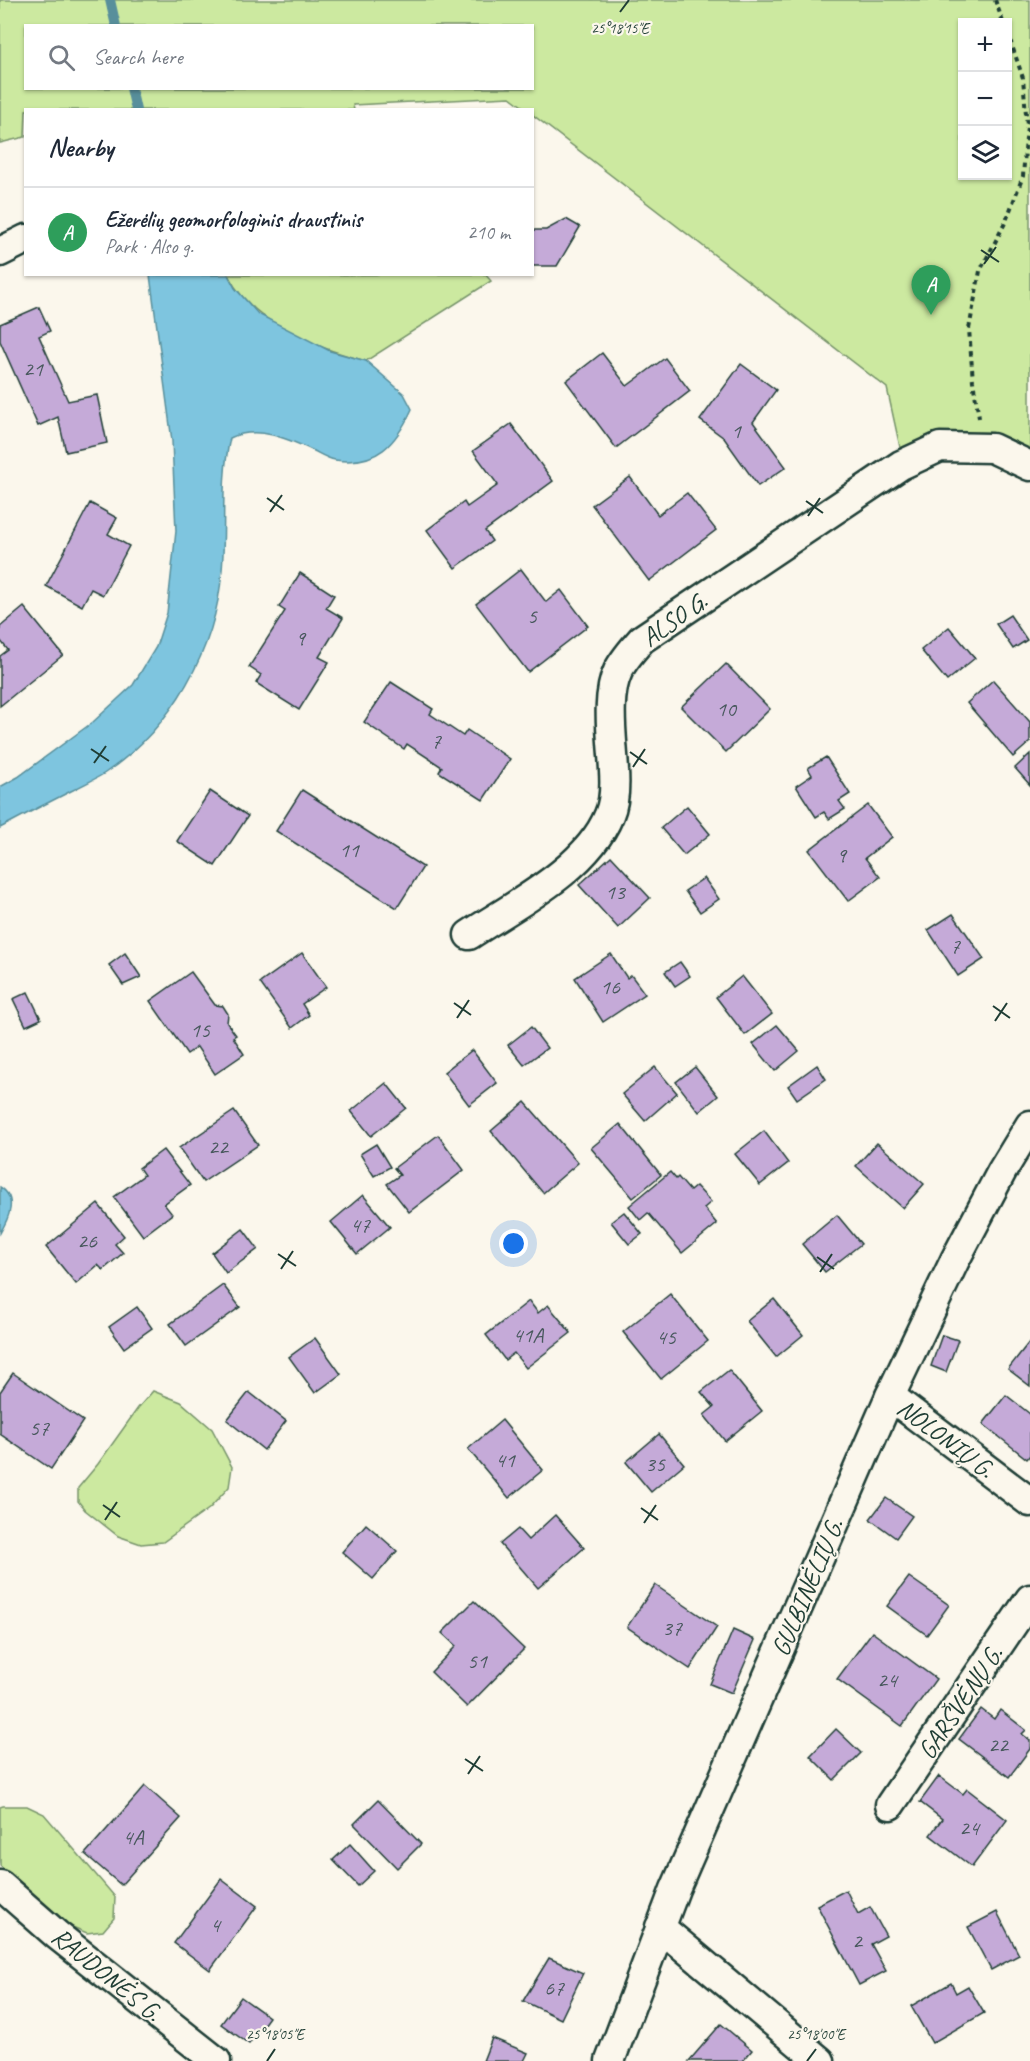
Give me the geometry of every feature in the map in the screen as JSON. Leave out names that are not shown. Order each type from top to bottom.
[{"type":"street","points":[[0,252],[24,240]]},
{"type":"street","name":"ALSO G.","points":[[469,934],[570,869],[596,838],[609,816],[615,794],[611,699],[617,673],[628,654],[642,639],[901,465],[940,447],[992,448],[1030,466]]},
{"type":"street","name":"GULBINĖLIŲ G.","points":[[610,2061],[660,1927],[890,1396],[955,1260],[1002,1171],[1030,1125]]},
{"type":"street","name":"NOLONIŲ G.","points":[[890,1396],[1030,1502]]},
{"type":"street","name":"GARŠVĖNŲ G.","points":[[890,1805],[1030,1599]]},
{"type":"street","name":"RAUDONĖS G.","points":[[0,1885],[57,1935],[216,2061]]},
{"type":"street","points":[[660,1927],[820,2061]]},
{"type":"path","points":[[995,0],[1002,18]]},
{"type":"path","points":[[992,448],[980,422],[973,381],[969,329],[980,270],[1006,221],[1023,176],[1027,126],[1023,78],[1012,46]]},
{"type":"green space","points":[[0,0],[1030,0],[1030,457],[901,452],[887,388],[534,116],[534,108],[525,108],[510,97],[353,105],[354,108],[24,108],[24,137],[0,143]]},
{"type":"green space","points":[[229,276],[487,276],[491,281],[366,361],[326,349],[287,331],[253,308]]},
{"type":"green space","points":[[153,1391],[181,1402],[212,1429],[232,1467],[229,1487],[210,1508],[163,1542],[141,1544],[118,1536],[85,1510],[78,1501],[78,1488]]},
{"type":"green space","points":[[27,1806],[44,1814],[115,1897],[114,1918],[103,1931],[87,1933],[70,1926],[0,1866],[0,1807]]},
{"type":"water","points":[[150,276],[229,276],[235,288],[258,314],[330,351],[366,361],[404,394],[412,409],[399,433],[383,450],[374,456],[350,461],[327,458],[273,435],[251,433],[230,438],[225,471],[223,553],[218,600],[211,629],[186,685],[151,734],[129,755],[98,777],[0,828],[0,787],[18,777],[93,722],[133,685],[156,647],[167,613],[176,531],[172,441]]},
{"type":"water","points":[[0,1187],[9,1197],[10,1208],[0,1233]]},
{"type":"building","points":[[566,219],[580,227],[557,266],[534,266],[534,230],[546,230]]},
{"type":"building","points":[[39,307],[50,331],[39,336],[68,401],[97,395],[107,443],[66,452],[58,417],[38,426],[0,341],[0,324]]},
{"type":"building","points":[[602,353],[627,386],[665,358],[690,391],[616,448],[566,381]]},
{"type":"building","points":[[741,364],[776,390],[753,422],[786,467],[758,486],[724,438],[700,420]]},
{"type":"building","points":[[511,424],[553,481],[485,531],[492,541],[455,568],[427,530],[464,502],[467,507],[498,485],[473,451]]},
{"type":"building","points":[[630,477],[658,515],[687,493],[716,530],[649,581],[592,505]]},
{"type":"building","points":[[90,503],[117,518],[108,534],[129,546],[103,595],[91,589],[82,606],[46,586]]},
{"type":"building","points":[[521,569],[546,602],[561,590],[588,626],[528,672],[476,604]]},
{"type":"building","points":[[300,573],[334,595],[326,608],[343,618],[319,657],[329,662],[299,710],[256,683],[261,675],[249,667],[285,611],[279,607]]},
{"type":"building","points":[[24,607],[63,655],[0,706],[0,656],[8,650],[0,640],[0,627]]},
{"type":"building","points":[[1010,615],[1027,640],[1013,649],[996,624]]},
{"type":"building","points":[[949,627],[975,658],[947,681],[921,650]]},
{"type":"building","points":[[726,664],[770,709],[726,752],[681,707]]},
{"type":"building","points":[[993,680],[1030,722],[1030,742],[1013,757],[967,703]]},
{"type":"building","points":[[391,682],[433,709],[430,714],[463,736],[467,730],[510,759],[483,800],[439,772],[442,767],[407,744],[404,749],[364,722]]},
{"type":"building","points":[[1030,754],[1030,785],[1015,768]]},
{"type":"building","points":[[826,757],[850,794],[839,801],[845,809],[829,819],[824,812],[816,817],[796,786],[812,775],[808,768]]},
{"type":"building","points":[[302,790],[423,867],[397,908],[276,831]]},
{"type":"building","points":[[210,791],[248,816],[215,866],[177,841]]},
{"type":"building","points":[[868,805],[892,837],[865,858],[880,877],[848,901],[809,850]]},
{"type":"building","points":[[687,806],[710,834],[684,855],[661,828]]},
{"type":"building","points":[[611,856],[650,898],[618,928],[579,885]]},
{"type":"building","points":[[704,878],[719,899],[700,912],[685,891]]},
{"type":"building","points":[[953,914],[984,959],[958,976],[928,930]]},
{"type":"building","points":[[125,953],[141,977],[123,985],[109,965]]},
{"type":"building","points":[[302,953],[326,987],[302,1004],[309,1015],[292,1028],[260,983]]},
{"type":"building","points":[[611,954],[627,978],[631,975],[645,994],[603,1022],[575,978]]},
{"type":"building","points":[[680,962],[690,976],[675,986],[665,972]]},
{"type":"building","points":[[191,972],[215,1005],[223,1006],[228,1014],[227,1023],[236,1035],[233,1037],[244,1054],[215,1074],[197,1047],[187,1054],[150,1001]]},
{"type":"building","points":[[742,976],[772,1014],[745,1035],[716,997]]},
{"type":"building","points":[[28,992],[41,1019],[26,1026],[13,999]]},
{"type":"building","points":[[777,1025],[799,1051],[775,1071],[753,1044]]},
{"type":"building","points":[[531,1027],[547,1048],[524,1065],[508,1045]]},
{"type":"building","points":[[472,1050],[497,1083],[469,1105],[444,1072]]},
{"type":"building","points":[[817,1065],[826,1079],[797,1099],[788,1086]]},
{"type":"building","points":[[655,1067],[677,1093],[645,1121],[622,1094]]},
{"type":"building","points":[[695,1067],[718,1096],[699,1112],[676,1082]]},
{"type":"building","points":[[386,1083],[406,1108],[371,1136],[351,1111]]},
{"type":"building","points":[[525,1102],[578,1163],[543,1193],[491,1131]]},
{"type":"building","points":[[234,1111],[258,1145],[203,1182],[179,1148]]},
{"type":"building","points":[[620,1124],[661,1175],[633,1198],[591,1148]]},
{"type":"building","points":[[764,1131],[788,1163],[760,1185],[735,1154]]},
{"type":"building","points":[[438,1135],[464,1170],[409,1212],[387,1184],[400,1175],[394,1168]]},
{"type":"building","points":[[877,1143],[924,1184],[903,1208],[856,1166]]},
{"type":"building","points":[[376,1144],[390,1167],[374,1176],[360,1154]]},
{"type":"building","points":[[163,1150],[190,1185],[164,1204],[172,1214],[143,1236],[114,1197],[144,1175],[139,1168]]},
{"type":"building","points":[[670,1172],[676,1179],[678,1177],[690,1191],[696,1186],[711,1202],[704,1208],[717,1224],[682,1253],[648,1213],[640,1220],[629,1206]]},
{"type":"building","points":[[363,1195],[390,1227],[357,1254],[331,1222]]},
{"type":"building","points":[[98,1204],[124,1236],[115,1244],[123,1253],[103,1270],[98,1265],[76,1284],[46,1247]]},
{"type":"building","points":[[624,1212],[642,1234],[629,1244],[611,1222]]},
{"type":"building","points":[[837,1215],[861,1244],[825,1272],[802,1244]]},
{"type":"building","points":[[243,1229],[258,1249],[226,1273],[212,1253]]},
{"type":"building","points":[[223,1285],[240,1307],[186,1346],[170,1324]]},
{"type":"building","points":[[670,1294],[708,1341],[661,1379],[623,1332]]},
{"type":"building","points":[[774,1299],[803,1335],[776,1357],[747,1321]]},
{"type":"building","points":[[529,1301],[538,1313],[548,1305],[571,1333],[526,1368],[514,1353],[505,1360],[486,1335]]},
{"type":"building","points":[[137,1307],[152,1328],[124,1348],[109,1327]]},
{"type":"building","points":[[942,1335],[958,1340],[946,1372],[931,1366]]},
{"type":"building","points":[[315,1338],[341,1374],[315,1393],[289,1357]]},
{"type":"building","points":[[1030,1341],[1030,1386],[1008,1369]]},
{"type":"building","points":[[729,1370],[762,1411],[725,1441],[704,1415],[714,1407],[701,1392]]},
{"type":"building","points":[[13,1373],[83,1421],[51,1469],[0,1434],[0,1392]]},
{"type":"building","points":[[249,1392],[286,1421],[264,1450],[227,1420]]},
{"type":"building","points":[[1006,1395],[1030,1414],[1030,1455],[1027,1459],[983,1424]]},
{"type":"building","points":[[502,1420],[543,1470],[509,1498],[468,1449]]},
{"type":"building","points":[[659,1434],[684,1464],[651,1492],[626,1462]]},
{"type":"building","points":[[886,1498],[912,1516],[896,1538],[870,1519]]},
{"type":"building","points":[[555,1515],[584,1548],[538,1588],[500,1544],[518,1529],[528,1540]]},
{"type":"building","points":[[366,1524],[397,1551],[373,1579],[342,1552]]},
{"type":"building","points":[[909,1577],[949,1605],[927,1635],[887,1606]]},
{"type":"building","points":[[655,1585],[717,1627],[690,1669],[627,1627]]},
{"type":"building","points":[[474,1601],[524,1649],[467,1707],[431,1672],[456,1646],[442,1633]]},
{"type":"building","points":[[733,1630],[755,1640],[732,1693],[710,1684]]},
{"type":"building","points":[[872,1632],[936,1679],[902,1726],[837,1679]]},
{"type":"building","points":[[981,1709],[994,1719],[1000,1710],[1026,1730],[1022,1734],[1030,1740],[1030,1749],[1009,1777],[959,1739]]},
{"type":"building","points":[[836,1729],[861,1753],[834,1780],[810,1756]]},
{"type":"building","points":[[939,1776],[963,1794],[967,1789],[1007,1820],[972,1867],[930,1835],[942,1819],[920,1802]]},
{"type":"building","points":[[145,1786],[181,1818],[121,1885],[85,1854]]},
{"type":"building","points":[[378,1800],[421,1844],[397,1868],[354,1824]]},
{"type":"building","points":[[350,1844],[374,1871],[358,1886],[333,1860]]},
{"type":"building","points":[[221,1879],[257,1906],[210,1970],[174,1943]]},
{"type":"building","points":[[846,1890],[858,1914],[870,1907],[886,1936],[871,1944],[886,1971],[859,1985],[817,1905]]},
{"type":"building","points":[[997,1912],[1019,1955],[991,1970],[968,1927]]},
{"type":"building","points":[[549,1958],[583,1973],[561,2019],[523,2001]]},
{"type":"building","points":[[951,1983],[956,1993],[968,1986],[984,2013],[932,2043],[911,2006]]},
{"type":"building","points":[[241,1997],[269,2017],[249,2044],[221,2024]]},
{"type":"building","points":[[721,2024],[752,2050],[743,2061],[689,2061]]},
{"type":"building","points":[[492,2038],[528,2053],[524,2061],[483,2061]]},
{"type":"waterway","points":[[110,0],[116,24]]},
{"type":"waterway","points":[[131,90],[136,108]]},
{"type":"place","name":"Ežerėlių geomorfologinis draustinis","points":[[931,315]]}]
